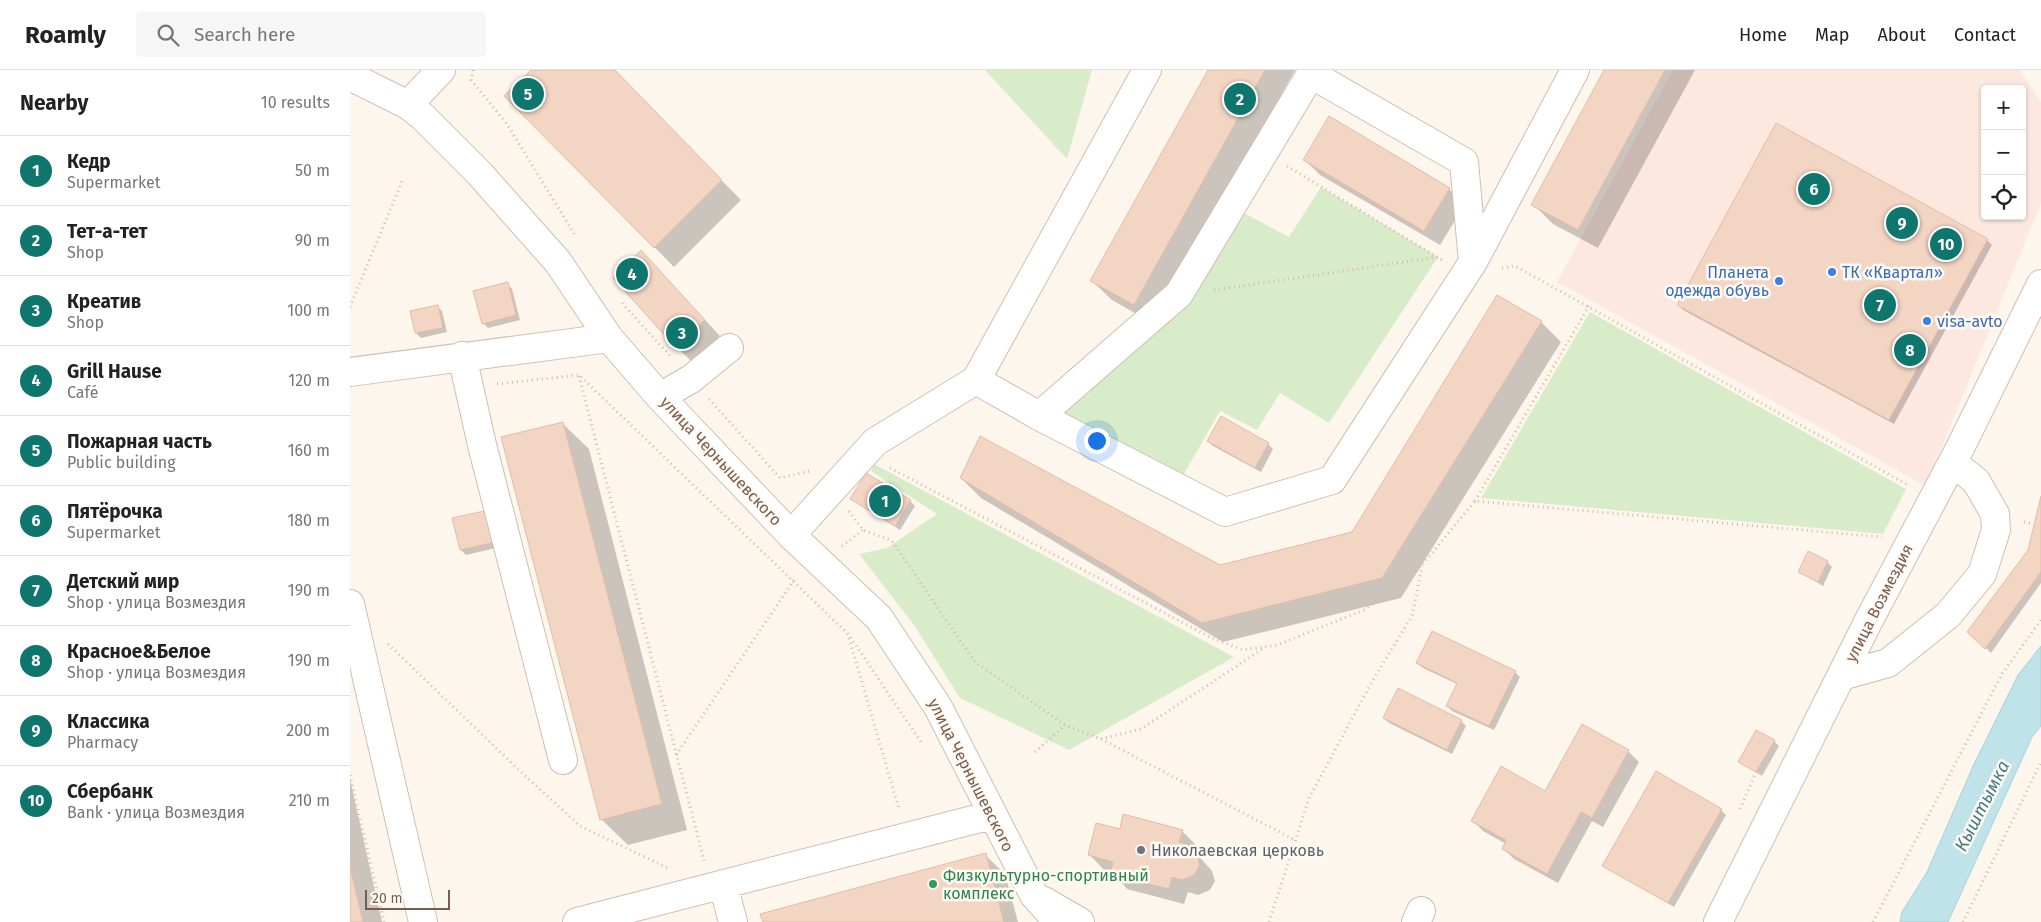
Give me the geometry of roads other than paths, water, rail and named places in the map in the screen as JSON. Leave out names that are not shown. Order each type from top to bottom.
[{"type":"street","points":[[408,105],[441,70]]},
{"type":"street","points":[[791,535],[875,442],[976,380],[1147,70]]},
{"type":"street","points":[[976,380],[1039,416],[1225,512],[1332,480],[1468,268],[1574,70]]},
{"type":"street","points":[[1039,416],[1179,294],[1312,74],[1464,162],[1468,268]]},
{"type":"street","name":"улица Чернышевского","points":[[350,76],[408,105],[422,116],[479,174],[558,262],[609,338],[660,397],[791,535],[879,618],[938,707],[1034,895],[1058,922]]},
{"type":"street","name":"улица Возмездия","points":[[1718,922],[1868,622],[1953,463],[2041,284]]},
{"type":"street","points":[[350,372],[609,338]]},
{"type":"street","points":[[660,397],[691,379],[729,348]]},
{"type":"street","points":[[462,356],[482,445],[563,760]]},
{"type":"street","points":[[1842,676],[1888,663],[1948,615],[1982,574],[1996,530],[1995,514],[1976,481],[1953,463]]},
{"type":"street","points":[[350,604],[423,922]]},
{"type":"street","points":[[577,922],[992,815]]},
{"type":"street","points":[[717,886],[733,922]]},
{"type":"street","points":[[1034,895],[1080,922]]},
{"type":"water","name":"Кыштымка","points":[[2041,646],[2041,726],[2032,737],[1948,922],[1900,922],[1902,912],[1927,872],[1974,764],[2018,675]]},
{"type":"place","name":"Пожарная часть","points":[[528,94]]},
{"type":"place","name":"Тет-а-тет","points":[[1240,99]]},
{"type":"place","name":"Пятёрочка","points":[[1814,189]]},
{"type":"place","name":"Классика","points":[[1902,223]]},
{"type":"place","name":"Сбербанк","points":[[1946,244]]},
{"type":"place","name":"ТК «Квартал»","points":[[1832,272]]},
{"type":"place","name":"Grill Hause","points":[[632,274]]},
{"type":"place","name":"Планета одежда обувь","points":[[1779,281]]},
{"type":"place","name":"Детский мир","points":[[1880,305]]},
{"type":"place","name":"visa-avto","points":[[1927,321]]},
{"type":"place","name":"Креатив","points":[[682,333]]},
{"type":"place","name":"Красное&Белое","points":[[1910,350]]},
{"type":"place","name":"Кедр","points":[[885,501]]},
{"type":"place","name":"Николаевская церковь","points":[[1141,850]]},
{"type":"place","name":"Физкультурно-спортивный комплекс","points":[[933,884]]}]
